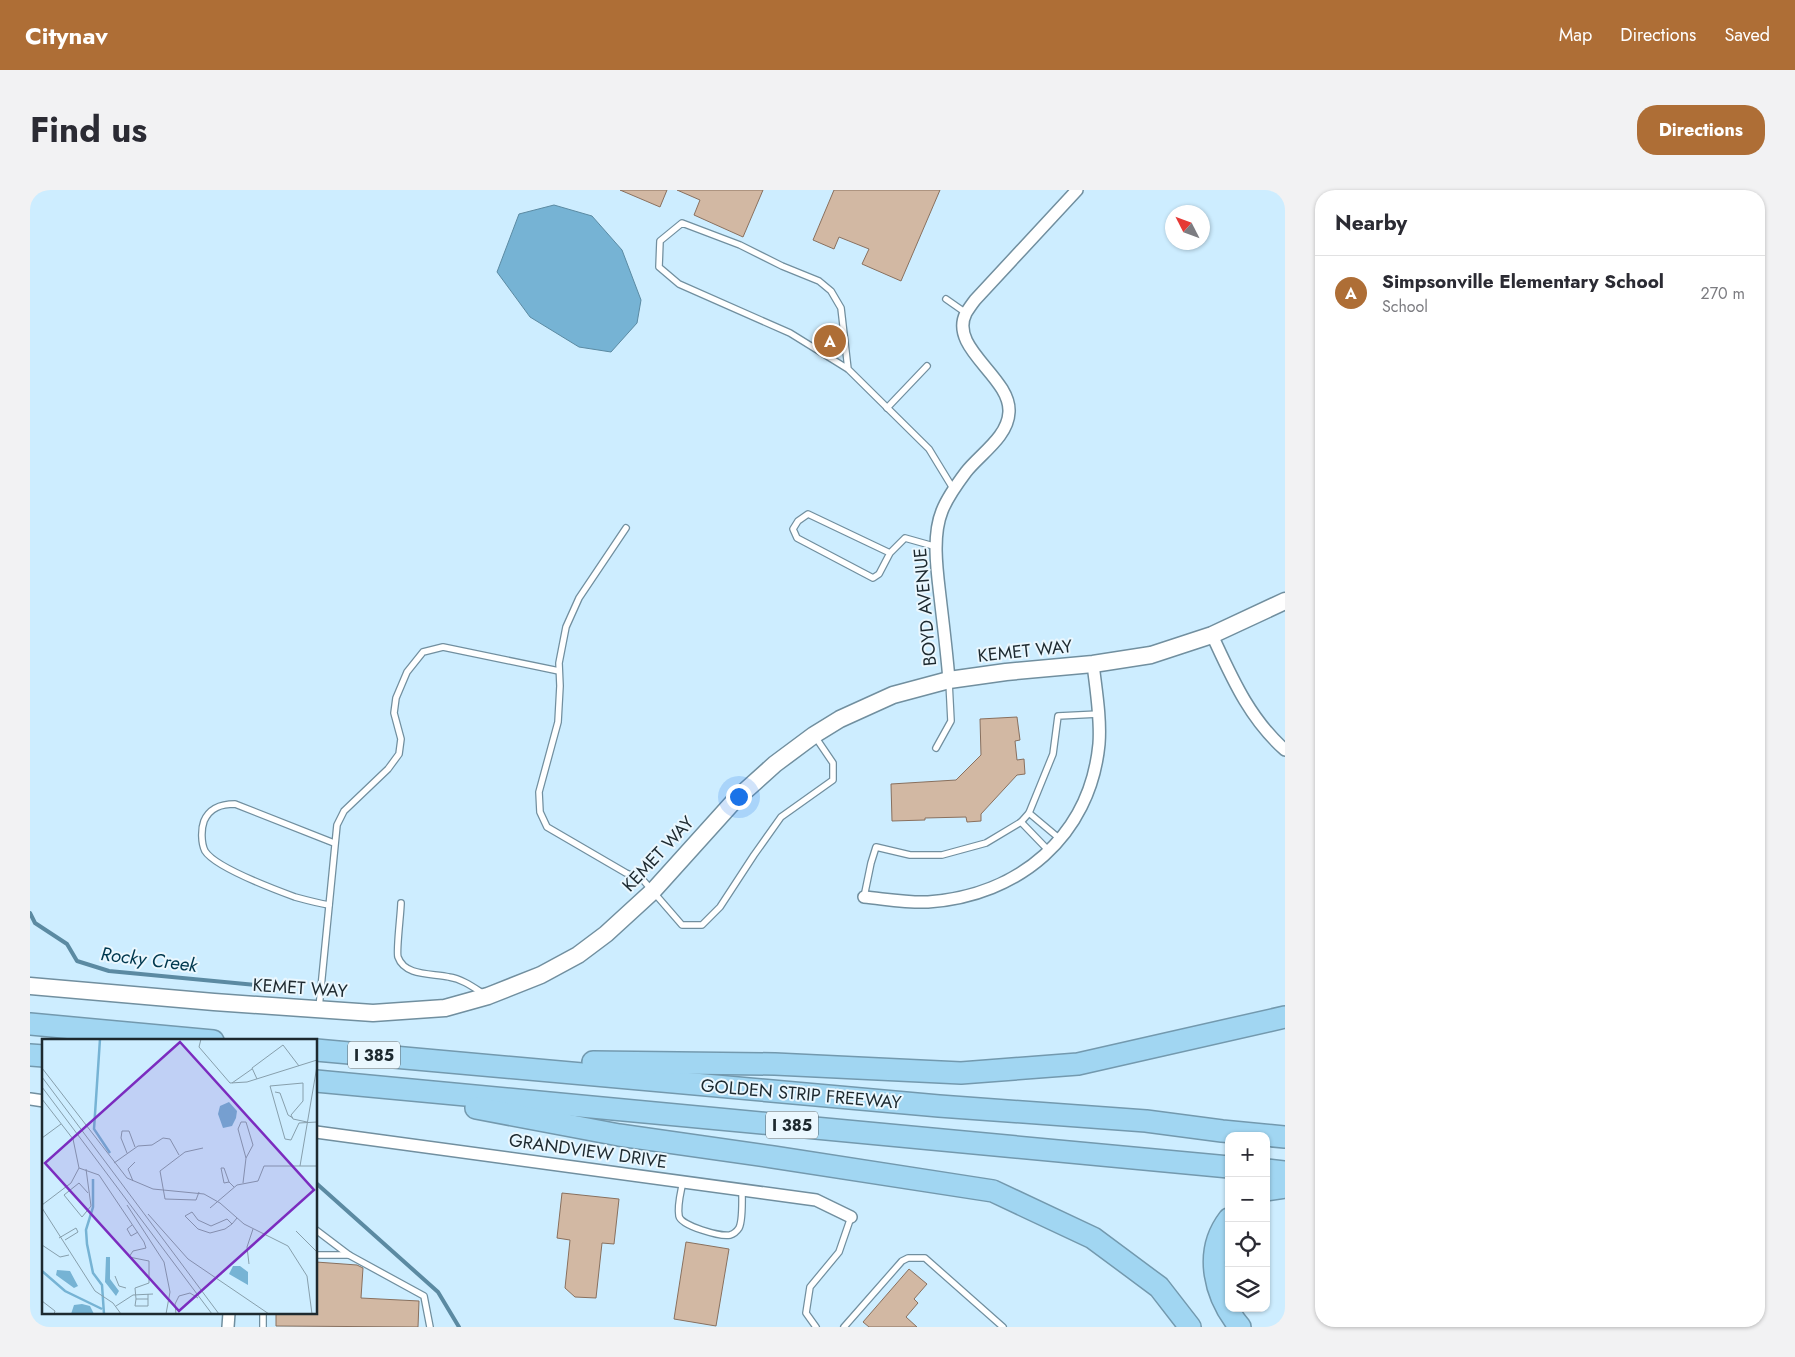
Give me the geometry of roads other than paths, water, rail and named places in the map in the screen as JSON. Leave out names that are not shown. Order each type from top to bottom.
[{"type":"highway","points":[[432,1060],[775,1064],[961,1073],[1078,1064],[1285,1017]]},
{"type":"highway","points":[[30,1024],[191,1039]]},
{"type":"highway","name":"GOLDEN STRIP FREEWAY","points":[[318,1050],[939,1106],[1146,1121],[1285,1137]]},
{"type":"highway","name":"GOLDEN STRIP FREEWAY","points":[[318,1080],[1225,1166]]},
{"type":"highway","points":[[355,1084],[619,1136],[993,1191],[1093,1238],[1159,1287],[1190,1326]]},
{"type":"highway","points":[[1270,1170],[1285,1172]]},
{"type":"highway","points":[[1270,1189],[1285,1187]]},
{"type":"highway","points":[[1227,1222],[1216,1250],[1214,1263],[1216,1282],[1228,1311],[1240,1327]]},
{"type":"street","points":[[966,313],[992,281],[1077,190]]},
{"type":"street","name":"BOYD AVENUE","points":[[949,680],[938,570],[937,528],[942,511],[954,490],[966,472],[1000,436],[1007,422],[1009,412],[1007,399],[1000,387],[966,339],[963,326],[966,313]]},
{"type":"street","name":"KEMET WAY","points":[[30,986],[373,1013],[445,1008],[488,996],[541,975],[578,954],[606,934],[653,891],[735,800],[775,764],[814,734],[840,719],[894,695],[949,680],[1006,672],[1093,664],[1151,655],[1212,635],[1285,601]]},
{"type":"street","points":[[1212,635],[1249,710],[1271,737],[1285,750]]},
{"type":"street","points":[[864,897],[928,902],[977,894],[1029,869],[1050,851],[1076,815],[1088,793],[1096,766],[1099,742],[1099,714],[1093,664]]},
{"type":"street","name":"GRANDVIEW DRIVE","points":[[318,1132],[816,1200],[851,1217]]},
{"type":"street","points":[[228,1327],[229,1314]]},
{"type":"lane","points":[[848,369],[841,308],[830,292],[818,281],[740,245],[682,223],[660,241],[659,267],[679,284],[790,333],[848,369],[929,449],[954,490]]},
{"type":"lane","points":[[946,299],[966,313]]},
{"type":"lane","points":[[887,408],[927,366]]},
{"type":"lane","points":[[890,553],[808,514],[798,521],[793,529],[797,538],[873,578],[879,574],[890,553],[905,538],[937,547]]},
{"type":"lane","points":[[626,528],[579,598],[566,627],[559,663],[558,722],[539,792],[540,812],[547,827],[626,873],[643,880],[682,925],[702,925],[720,907],[781,817],[833,780],[833,764],[814,734]]},
{"type":"lane","points":[[319,1010],[337,824],[344,812],[388,769],[399,754],[401,739],[394,713],[396,698],[407,672],[423,652],[443,646],[559,671]]},
{"type":"lane","points":[[936,748],[951,721],[949,680]]},
{"type":"lane","points":[[864,897],[876,847],[910,855],[942,855],[986,843],[1021,822],[1029,813],[1053,754],[1058,716],[1099,714]]},
{"type":"lane","points":[[328,906],[295,897],[233,871],[205,851],[201,834],[208,813],[222,804],[235,804],[334,844]]},
{"type":"lane","points":[[1029,813],[1060,839]]},
{"type":"lane","points":[[1021,822],[1050,851]]},
{"type":"lane","points":[[401,903],[398,957],[407,968],[418,973],[450,977],[470,985],[488,996]]},
{"type":"lane","points":[[683,1182],[679,1217],[684,1224],[697,1229],[729,1235],[736,1232],[740,1226],[742,1190]]},
{"type":"lane","points":[[816,1327],[806,1313],[810,1288],[839,1252],[851,1217]]},
{"type":"lane","points":[[318,1232],[349,1255],[424,1296],[430,1327]]},
{"type":"lane","points":[[318,1255],[349,1255]]},
{"type":"lane","points":[[844,1327],[902,1261],[908,1258],[925,1258],[1003,1327]]},
{"type":"lane","points":[[262,1327],[263,1314]]},
{"type":"water","points":[[554,205],[592,216],[622,250],[641,300],[637,323],[611,352],[579,347],[530,317],[497,272],[519,214]]},
{"type":"waterway","name":"Rocky Creek","points":[[30,913],[35,923],[67,944],[77,961],[109,971],[256,985]]},
{"type":"waterway","name":"Rocky Creek","points":[[318,1185],[438,1292],[459,1327]]},
{"type":"place","name":"Simpsonville Elementary School","points":[[830,341]]}]
